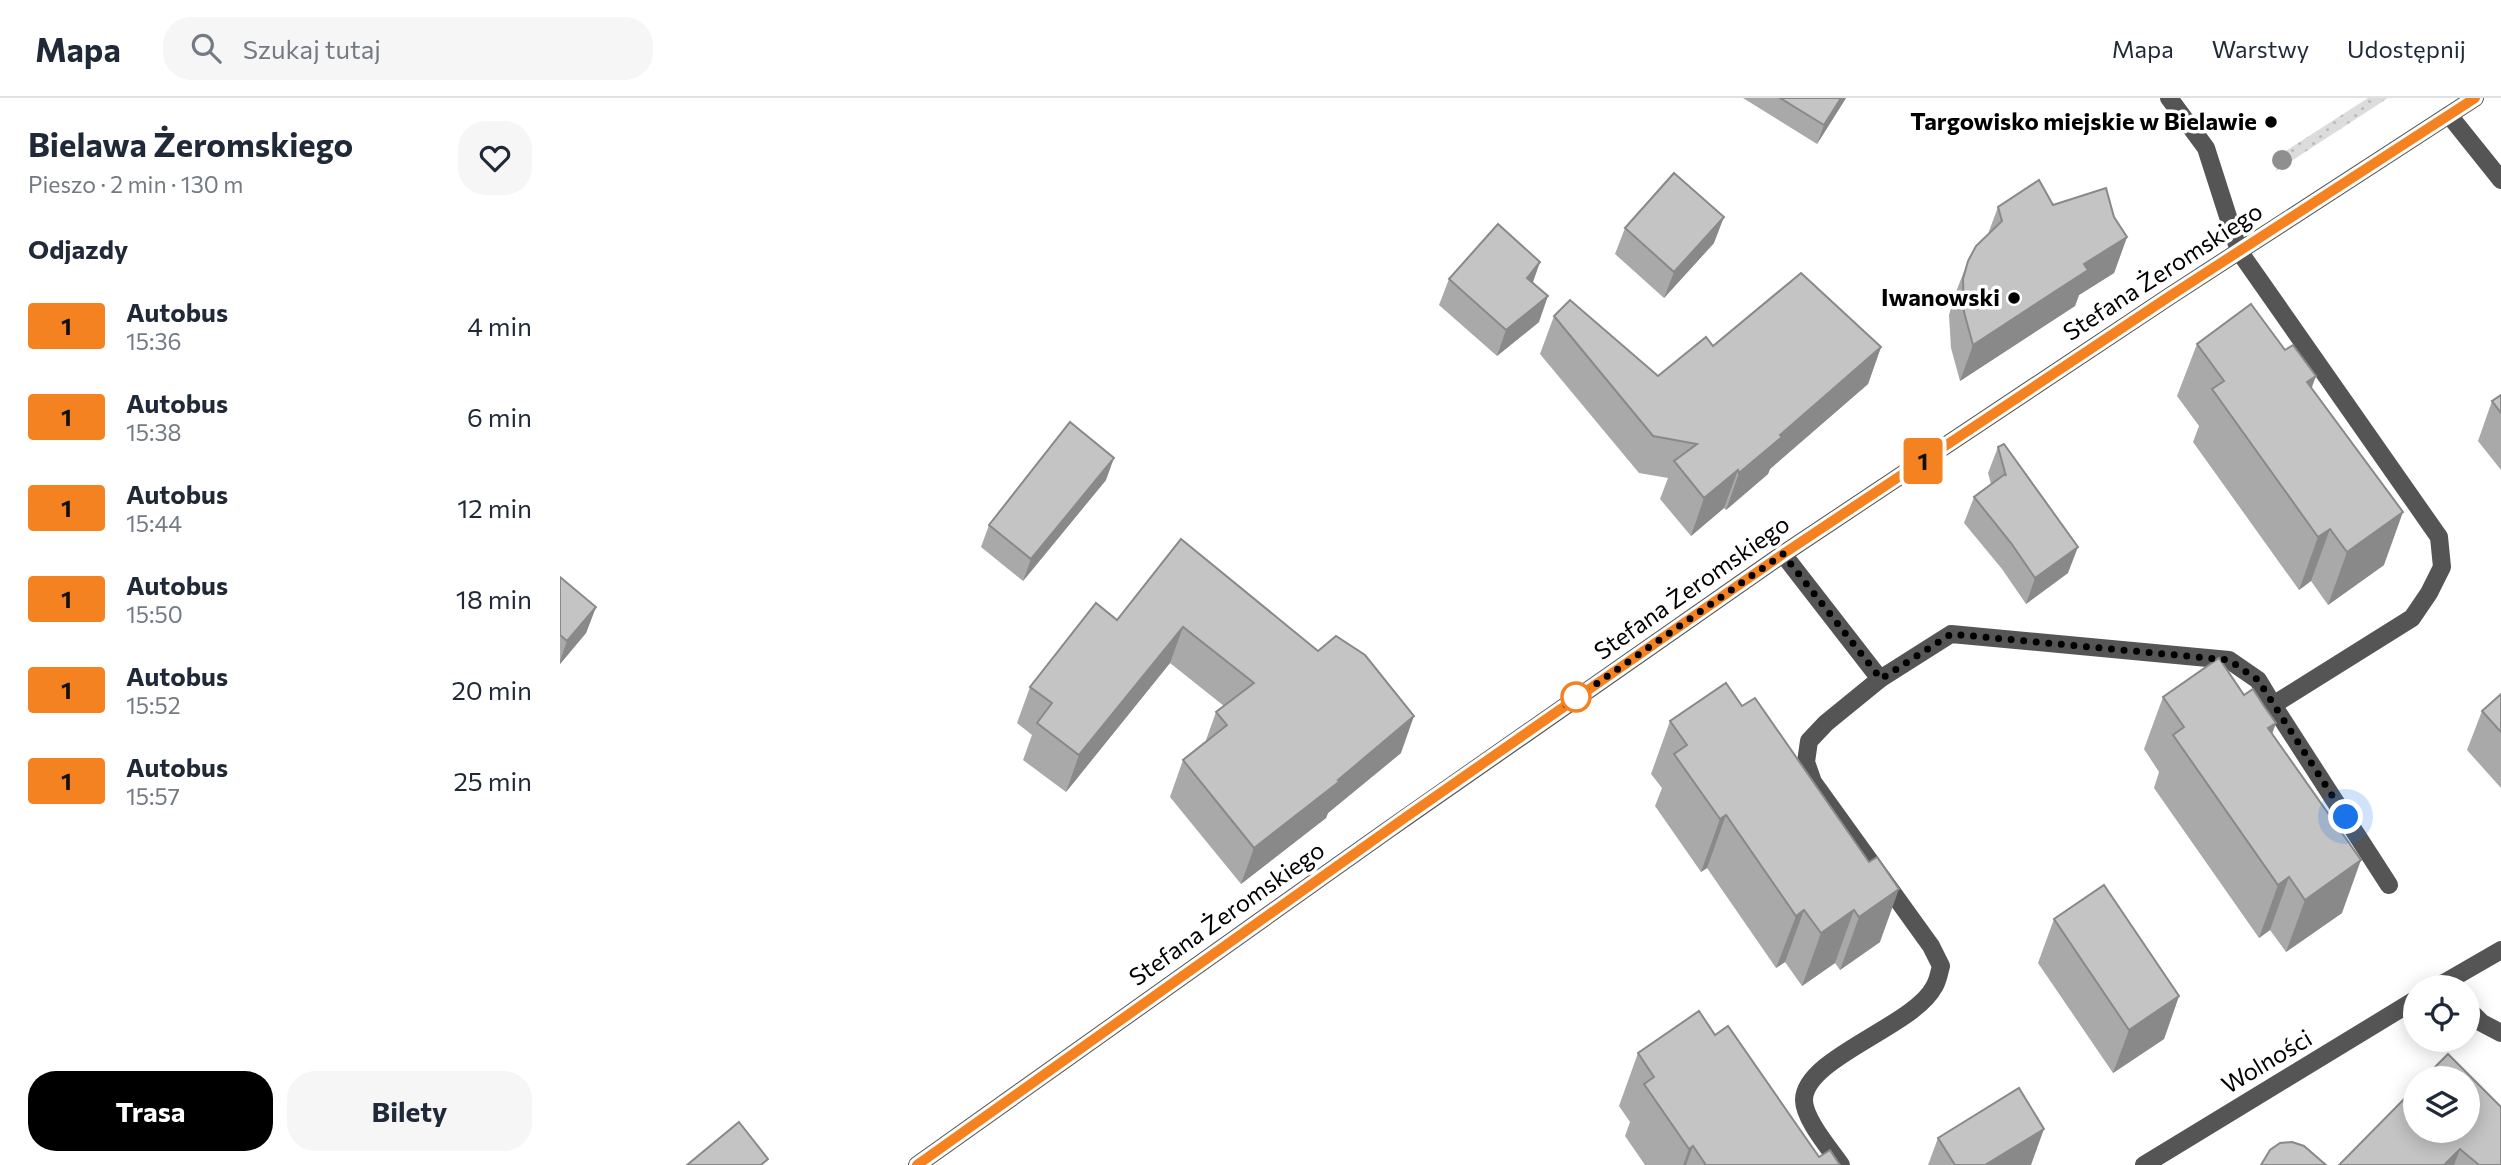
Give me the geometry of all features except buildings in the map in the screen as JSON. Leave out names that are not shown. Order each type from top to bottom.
[{"type":"street","points":[[2169,98],[2206,148],[2239,251],[2439,537],[2442,567],[2412,618],[2273,705]]},
{"type":"street","name":"Stefana Żeromskiego","points":[[917,1165],[1406,817],[1783,554],[2475,98]]},
{"type":"street","points":[[2449,115],[2501,180]]},
{"type":"street","points":[[1783,554],[1881,679]]},
{"type":"street","points":[[1841,1165],[1808,1117],[1804,1101],[1808,1084],[1830,1064],[1913,1009],[1934,988],[1941,966],[1931,946],[1813,782],[1807,762],[1809,741],[1826,723],[1881,679],[1951,634],[2229,660],[2258,680],[2389,885]]},
{"type":"street","points":[[2459,975],[2501,950]]},
{"type":"street","name":"Wolności","points":[[2144,1165],[2403,1007]]},
{"type":"street","points":[[2480,1021],[2501,1033]]},
{"type":"shaded area","points":[[2368,98],[2388,98],[2276,171],[2278,156]]},
{"type":"bus line","name":"1","points":[[917,1165],[1406,817],[1783,554],[2170,296],[2475,98]]},
{"type":"place","name":"Targowisko miejskie w Bielawie","points":[[2271,122]]},
{"type":"place","name":"Iwanowski","points":[[2014,298]]},
{"type":"route","points":[[1576,697],[1566,705],[1783,554],[1881,679],[1951,634],[2229,660],[2258,680],[2346,817]]}]
